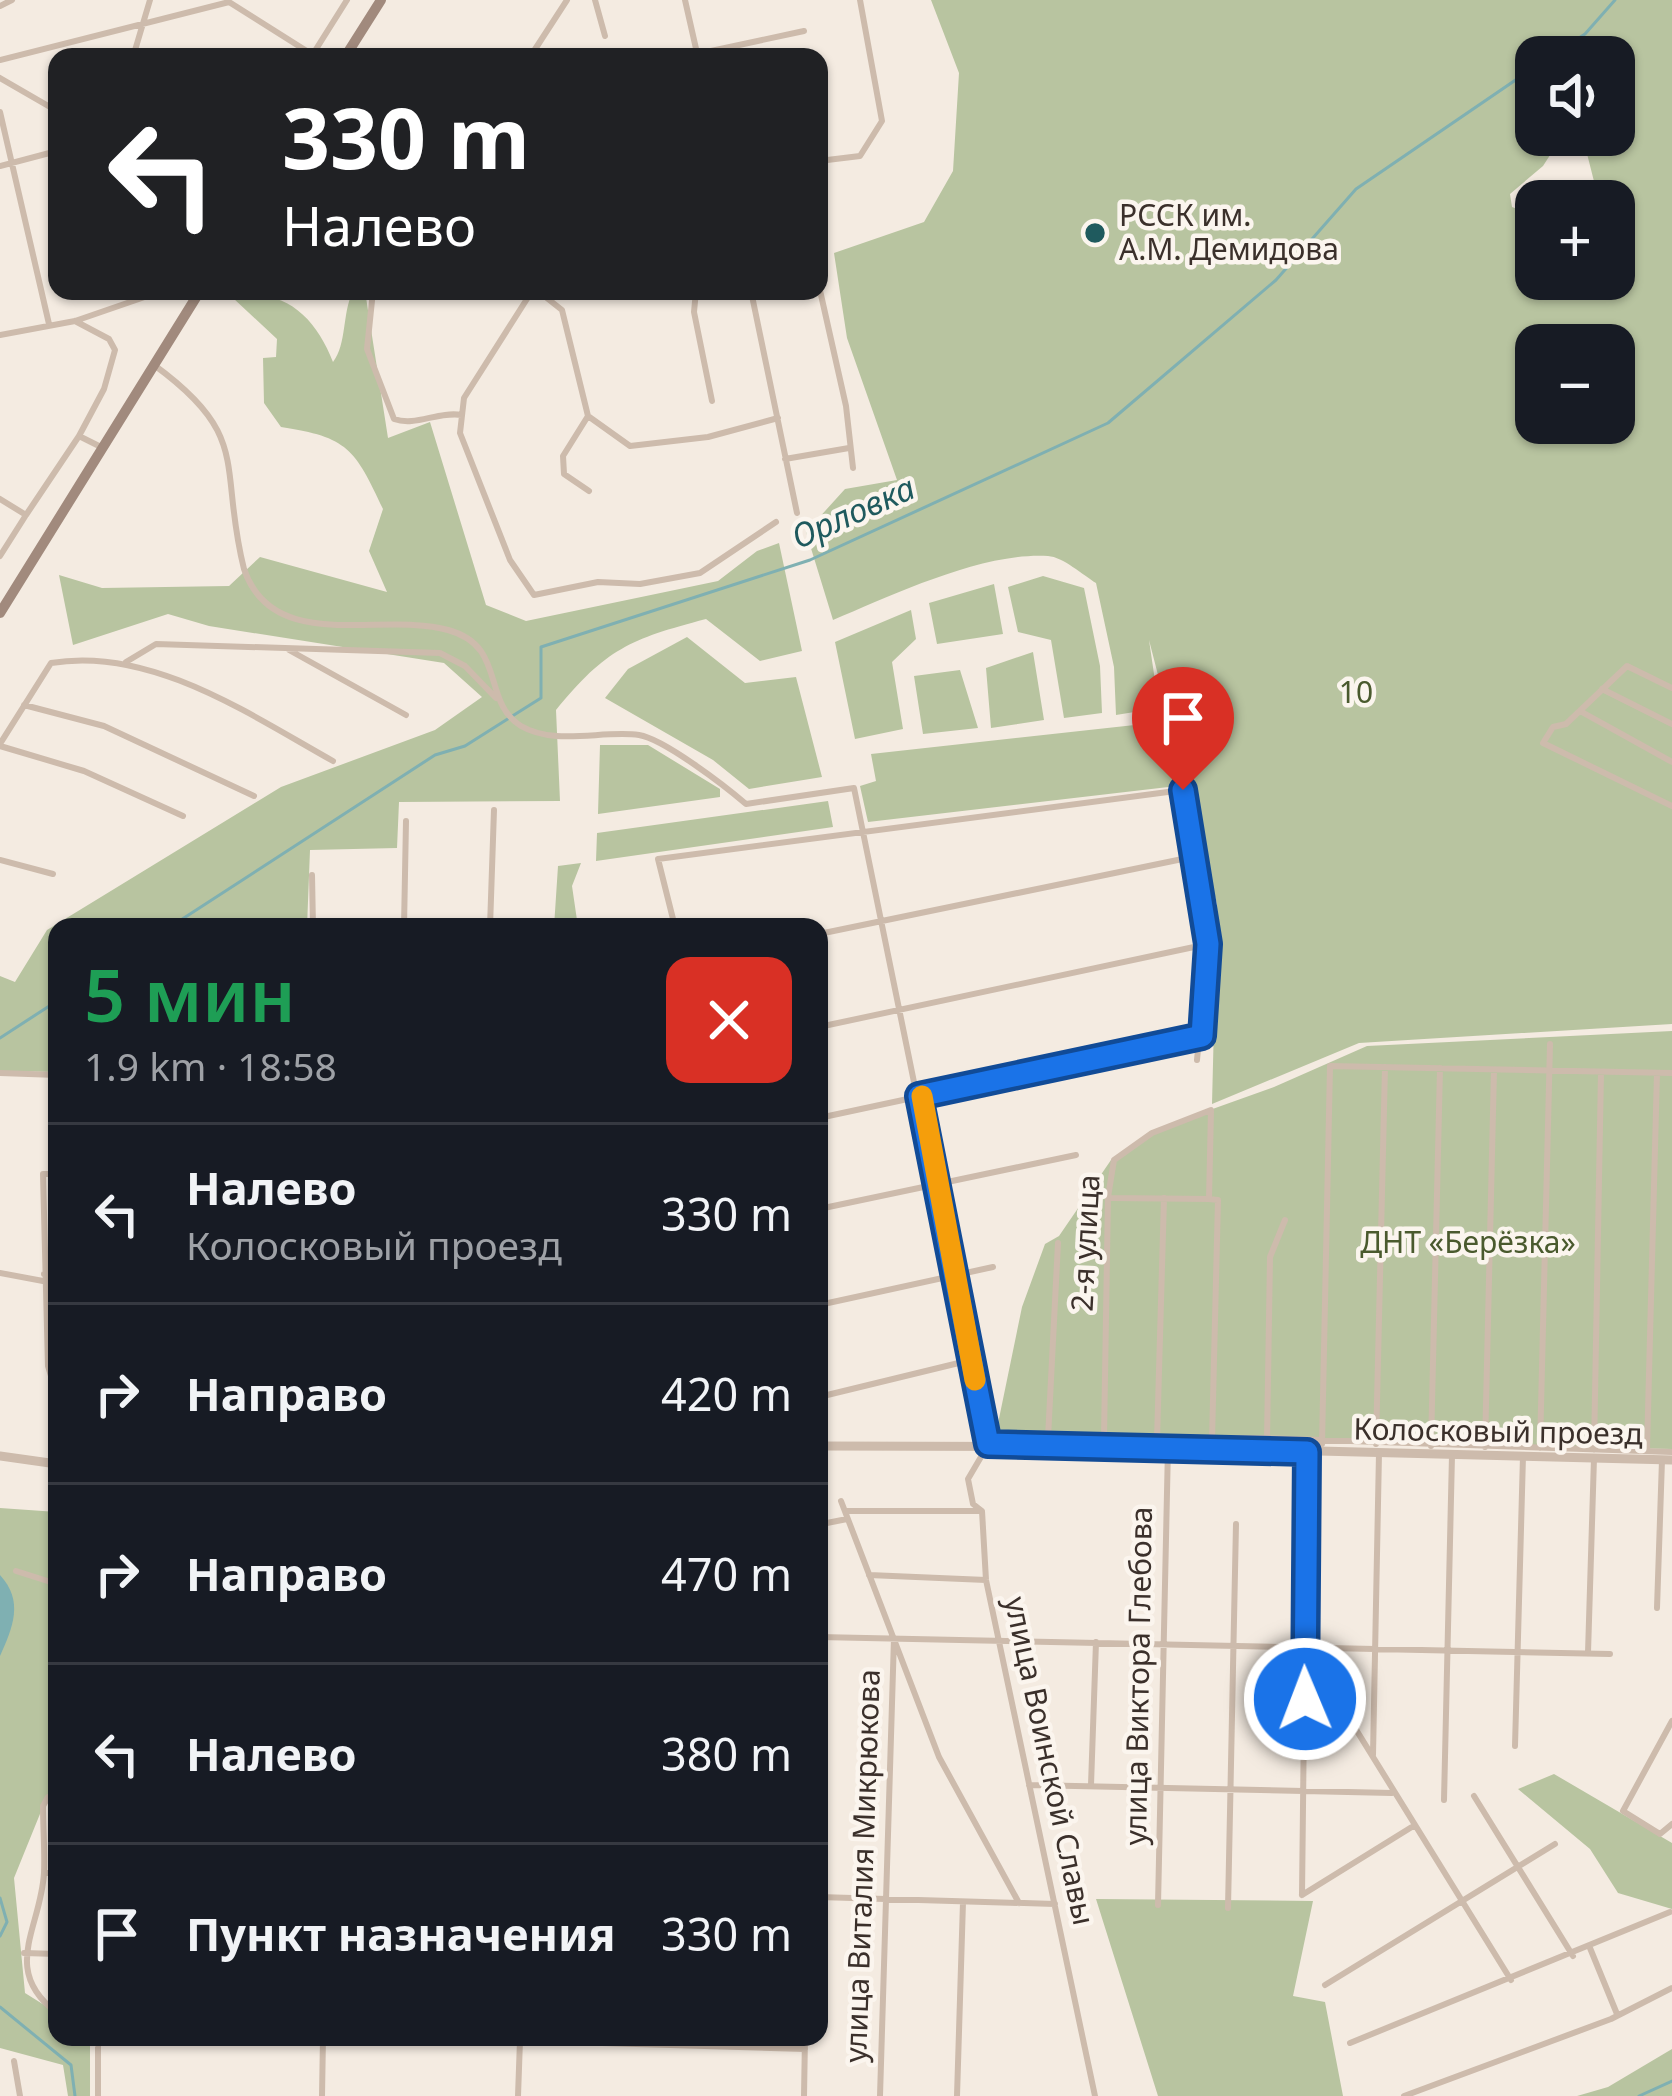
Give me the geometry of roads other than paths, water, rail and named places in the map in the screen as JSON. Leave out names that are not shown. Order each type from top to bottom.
[{"type":"main road","points":[[351,48],[381,0]]},
{"type":"main road","points":[[0,613],[194,300]]},
{"type":"street","points":[[0,6],[12,0]]},
{"type":"street","points":[[135,48],[150,0]]},
{"type":"street","points":[[317,48],[347,0]]},
{"type":"street","points":[[536,48],[567,0]]},
{"type":"street","points":[[595,0],[605,36]]},
{"type":"street","points":[[685,0],[695,48]]},
{"type":"street","points":[[828,160],[860,156],[882,121],[860,0]]},
{"type":"street","points":[[0,60],[235,3],[300,48]]},
{"type":"street","points":[[729,48],[803,32]]},
{"type":"street","points":[[691,48],[694,43]]},
{"type":"street","points":[[0,78],[48,106]]},
{"type":"street","points":[[0,112],[49,324]]},
{"type":"street","points":[[0,166],[48,154]]},
{"type":"street","points":[[0,335],[76,321],[138,300]]},
{"type":"street","points":[[372,300],[368,349],[394,419],[412,422],[438,411],[462,415]]},
{"type":"street","points":[[529,300],[464,398],[460,433],[510,560],[534,595],[598,582],[640,584],[700,573],[776,522]]},
{"type":"street","points":[[548,300],[562,310],[588,416],[636,449],[778,418]]},
{"type":"street","points":[[695,300],[712,401]]},
{"type":"street","points":[[753,300],[797,513]]},
{"type":"street","points":[[822,300],[846,406],[853,468]]},
{"type":"street","points":[[0,556],[79,436],[104,389],[115,350],[109,339],[76,321]]},
{"type":"street","points":[[154,365],[197,399],[220,428],[244,568],[266,603],[302,622],[451,630],[485,655],[499,700]]},
{"type":"street","points":[[588,416],[562,456],[564,474],[589,491]]},
{"type":"street","points":[[79,436],[103,448]]},
{"type":"street","points":[[785,459],[849,448]]},
{"type":"street","points":[[0,500],[26,515]]},
{"type":"street","points":[[126,662],[156,644],[440,652],[465,666],[515,722],[537,733],[643,735],[746,804],[854,788],[988,1444]]},
{"type":"street","points":[[286,648],[406,715]]},
{"type":"street","points":[[183,816],[84,771],[0,745],[51,663],[81,658],[126,662],[238,710],[333,761]]},
{"type":"street","points":[[1672,684],[1627,665],[1580,711],[1553,727],[1543,743],[1672,806]]},
{"type":"street","points":[[1602,689],[1672,724]]},
{"type":"street","points":[[24,705],[104,726],[254,796]]},
{"type":"street","points":[[1580,711],[1588,721],[1672,762]]},
{"type":"street","points":[[673,918],[658,859],[1183,790],[1208,944],[1197,1060]]},
{"type":"street","points":[[490,918],[494,810]]},
{"type":"street","points":[[404,918],[406,821]]},
{"type":"street","points":[[828,932],[1197,856]]},
{"type":"street","points":[[0,860],[53,874]]},
{"type":"street","points":[[312,874],[314,918]]},
{"type":"street","points":[[828,1025],[1208,944]]},
{"type":"street","points":[[828,1116],[1202,1036]]},
{"type":"street","points":[[1540,1449],[1550,1044]]},
{"type":"street","points":[[1322,1444],[1330,1066],[1672,1072]]},
{"type":"street","points":[[1373,1758],[1385,1067]]},
{"type":"street","points":[[1431,1446],[1440,1068]]},
{"type":"street","points":[[1485,1448],[1494,1070]]},
{"type":"street","points":[[1588,1654],[1601,1072]]},
{"type":"street","points":[[1646,1455],[1657,1072]]},
{"type":"street","points":[[0,1073],[48,1075]]},
{"type":"street","name":"2-я улица","points":[[1104,1438],[1109,1198],[1114,1160],[1152,1133],[1211,1110],[1209,1199]]},
{"type":"street","points":[[828,1207],[1076,1155]]},
{"type":"street","points":[[48,1174],[43,1174],[48,1211],[44,1278],[48,1366]]},
{"type":"street","points":[[1109,1198],[1218,1200],[1212,1440]]},
{"type":"street","points":[[1157,1440],[1164,1198]]},
{"type":"street","points":[[1267,1446],[1270,1258],[1286,1220]]},
{"type":"street","points":[[1058,1243],[1048,1438],[1594,1454]]},
{"type":"street","points":[[828,1302],[993,1267]]},
{"type":"street","points":[[0,1273],[48,1277]]},
{"type":"street","points":[[828,1395],[971,1360]]},
{"type":"street","name":"улица Воинской Славы","points":[[988,1444],[968,1479],[973,1504],[982,1511],[986,1580],[1095,2096]]},
{"type":"street","name":"Колосковый проезд","points":[[828,1446],[1267,1446],[1307,1452],[1378,1448],[1452,1455],[1669,1457]]},
{"type":"street","name":"улица Виктора Глебова","points":[[1158,1905],[1168,1447]]},
{"type":"street","points":[[1307,1452],[1302,1895],[1415,1825]]},
{"type":"street","points":[[1444,1800],[1452,1455]]},
{"type":"street","points":[[0,1456],[48,1463]]},
{"type":"street","points":[[1515,1746],[1522,1456]]},
{"type":"street","points":[[1657,1608],[1669,1457]]},
{"type":"street","points":[[841,1501],[939,1757],[1019,1904]]},
{"type":"street","points":[[828,1523],[847,1515],[982,1511]]},
{"type":"street","points":[[1228,1907],[1236,1524]]},
{"type":"street","points":[[16,1571],[48,1581]]},
{"type":"street","points":[[867,1575],[986,1580]]},
{"type":"street","points":[[828,1636],[1610,1654]]},
{"type":"street","name":"улица Виталия Микрюкова","points":[[880,2096],[894,1637]]},
{"type":"street","name":"улица Виктора Глебова","points":[[1091,1785],[1096,1642]]},
{"type":"street","points":[[1304,1646],[1511,1980]]},
{"type":"street","points":[[1672,1720],[1623,1807],[1660,1834],[1672,1824]]},
{"type":"street","points":[[1029,1785],[1394,1792]]},
{"type":"street","points":[[1474,1796],[1573,1956]]},
{"type":"street","points":[[48,1801],[43,1806],[44,1873],[24,1953],[31,1986],[48,2004]]},
{"type":"street","points":[[1325,1984],[1555,1844]]},
{"type":"street","points":[[44,1873],[48,1873]]},
{"type":"street","points":[[828,1898],[1055,1904]]},
{"type":"street","points":[[957,2096],[963,1902]]},
{"type":"street","points":[[1350,2043],[1573,1956],[1670,1912]]},
{"type":"street","points":[[1590,1948],[1616,2014]]},
{"type":"street","points":[[24,1953],[48,1954]]},
{"type":"street","points":[[1403,2096],[1672,1988]]},
{"type":"street","points":[[98,2096],[99,2046]]},
{"type":"street","points":[[322,2096],[323,2046]]},
{"type":"street","points":[[518,2096],[520,2046]]},
{"type":"street","points":[[720,2046],[805,2049],[804,2096]]},
{"type":"street","points":[[14,2060],[20,2096]]},
{"type":"water","points":[[0,1575],[14,1604],[0,1656]]},
{"type":"waterway","name":"Орловка","points":[[1582,36],[1615,0]]},
{"type":"waterway","name":"Орловка","points":[[184,918],[435,755],[465,746],[541,698],[541,647],[810,560],[1108,423],[1276,280],[1356,189],[1515,80]]},
{"type":"waterway","name":"Орловка","points":[[0,1038],[48,1007]]},
{"type":"waterway","name":"Орловка","points":[[0,1898],[7,1922],[0,1936]]},
{"type":"waterway","name":"Орловка","points":[[0,2007],[71,2065],[75,2096]]},
{"type":"waterway","points":[[1639,2096],[1672,2081]]},
{"type":"place","name":"РССК им. А.М. Демидова","points":[[1095,233]]},
{"type":"park label","name":"10","points":[[1356,693]]},
{"type":"park label","name":"ДНТ «Берёзка»","points":[[1468,1243]]}]
